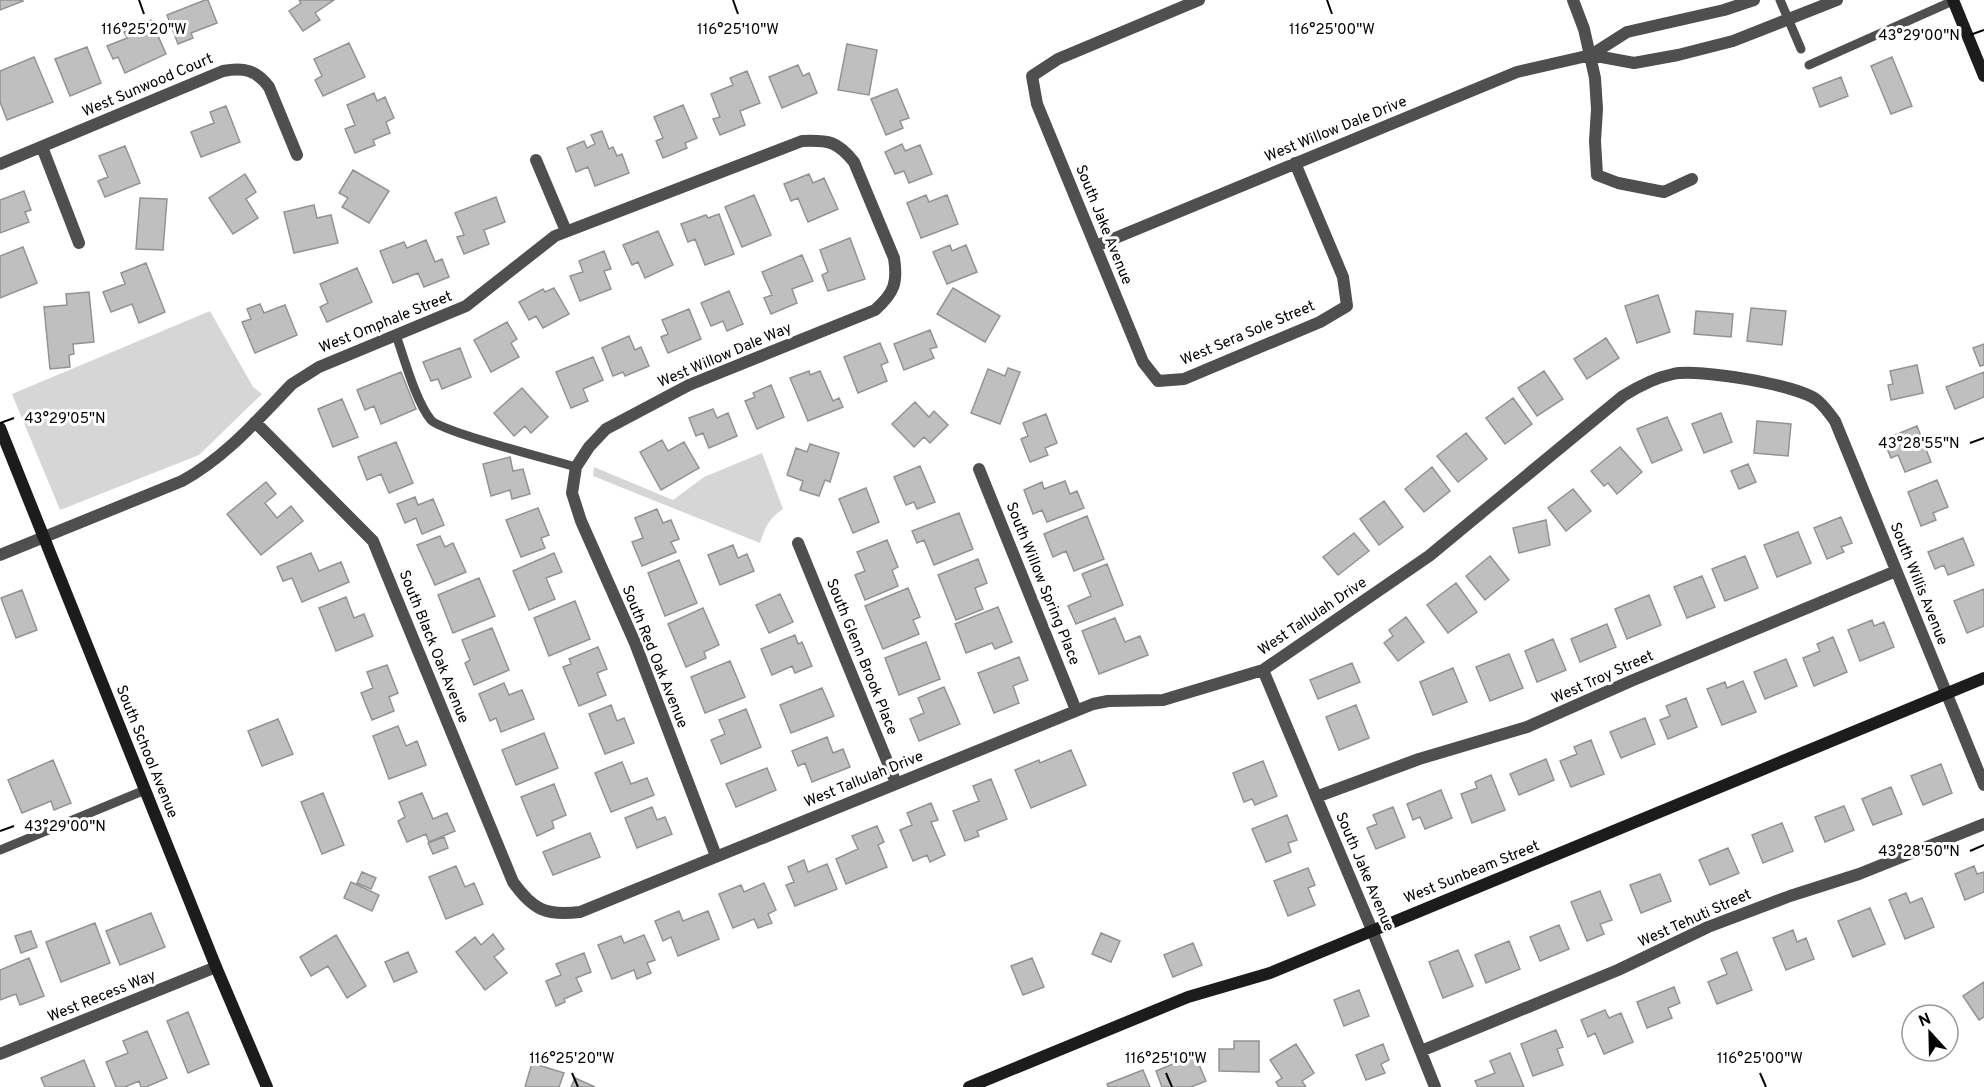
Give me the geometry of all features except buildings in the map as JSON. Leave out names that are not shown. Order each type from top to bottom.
[{"type":"street","name":"South Jake Avenue","points":[[1158,381],[1143,362],[1037,104],[1032,76],[1058,58],[1199,0]]},
{"type":"street","points":[[1573,0],[1591,54],[1597,109],[1594,141],[1597,175],[1618,183],[1664,192],[1692,179]]},
{"type":"street","name":"West Willow Dale Drive","points":[[1096,246],[1517,72],[1591,54],[1627,32],[1724,10],[1754,0]]},
{"type":"street","name":"West Willow Dale Drive","points":[[1591,54],[1634,63],[1733,41],[1837,0]]},
{"type":"street","points":[[1953,0],[1984,76]]},
{"type":"street","name":"West Sunwood Court","points":[[0,164],[223,71],[237,68],[252,70],[269,87],[297,155]]},
{"type":"street","name":"West Omphale Street","points":[[0,555],[182,481],[202,470],[220,456],[292,384],[304,375],[466,306],[545,242],[566,231],[802,141],[821,140],[835,143],[854,162],[894,258],[896,272],[894,286]]},
{"type":"street","points":[[42,147],[79,243]]},
{"type":"street","points":[[536,160],[566,231]]},
{"type":"street","name":"West Sera Sole Street","points":[[1158,381],[1184,379],[1320,322],[1347,306],[1343,277],[1295,163]]},
{"type":"street","name":"West Willow Dale Way","points":[[576,467],[589,447],[606,429],[689,385],[875,310],[887,300],[894,286]]},
{"type":"street","name":"West Tallulah Drive","points":[[542,911],[562,914],[580,912],[1076,710],[1108,701],[1163,700],[1263,670],[1429,556],[1623,396],[1648,381],[1676,373],[1707,374],[1791,388],[1817,400]]},
{"type":"street","name":"South Willis Avenue","points":[[1817,400],[1835,421],[1984,785]]},
{"type":"street","name":"South Black Oak Avenue","points":[[255,422],[373,542],[513,882],[526,899],[542,911]]},
{"type":"street","name":"South School Avenue","points":[[0,428],[216,967],[267,1087]]},
{"type":"street","name":"South Red Oak Avenue","points":[[576,467],[572,493],[581,521],[635,643],[716,856]]},
{"type":"street","name":"South Willow Spring Place","points":[[979,470],[1076,710]]},
{"type":"street","name":"South Glenn Brook Place","points":[[798,543],[896,783]]},
{"type":"street","name":"West Troy Street","points":[[1316,797],[1419,759],[1527,727],[1631,681],[1896,571]]},
{"type":"street","name":"South Jake Avenue","points":[[1263,670],[1435,1087]]},
{"type":"street","name":"West Sunbeam Street","points":[[969,1087],[1188,997],[1270,973],[1984,678]]},
{"type":"street","name":"West Tehuti Street","points":[[1420,1051],[1618,970],[1708,927],[1790,896],[1859,874],[1984,824]]},
{"type":"street","name":"West Recess Way","points":[[0,1054],[216,967]]},
{"type":"lane","points":[[1780,0],[1801,48]]},
{"type":"lane","points":[[1809,65],[1953,0]]},
{"type":"lane","points":[[396,335],[424,411],[434,423],[460,433],[576,467]]},
{"type":"lane","points":[[0,849],[145,790]]},
{"type":"shaded area","points":[[210,311],[253,387],[262,394],[199,455],[60,510],[12,394]]},
{"type":"shaded area","points":[[762,453],[783,509],[768,523],[760,543],[593,476],[594,467],[673,500],[704,477]]}]
